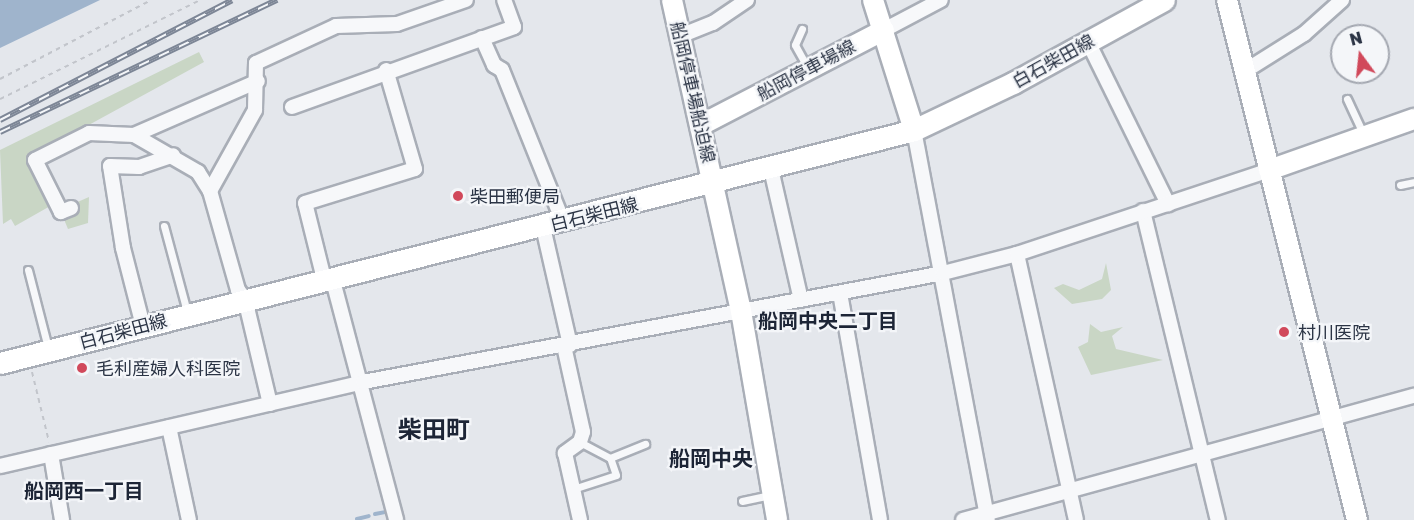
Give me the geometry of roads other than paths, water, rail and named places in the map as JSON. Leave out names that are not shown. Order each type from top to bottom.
[{"type":"main road","name":"白石柴田線","points":[[0,363],[328,278],[714,184],[914,130],[1088,42],[1164,0]]},
{"type":"street","points":[[210,190],[252,117],[258,81],[256,63],[314,34],[345,24],[397,24],[466,0]]},
{"type":"street","points":[[292,107],[386,70],[514,27],[504,0]]},
{"type":"street","name":"船岡停車場船迫線","points":[[672,0],[741,311],[777,520]]},
{"type":"street","points":[[680,36],[713,23],[747,0]]},
{"type":"street","points":[[873,0],[914,130],[943,273],[987,517]]},
{"type":"street","points":[[884,30],[941,0]]},
{"type":"street","points":[[1227,0],[1357,520]]},
{"type":"street","points":[[1245,71],[1304,34],[1342,0]]},
{"type":"street","name":"船岡停車場線","points":[[701,125],[884,30]]},
{"type":"street","points":[[482,38],[494,66],[502,70],[553,224],[567,345],[584,432],[580,442],[565,453],[580,520]]},
{"type":"street","points":[[1088,42],[1168,204]]},
{"type":"street","points":[[386,70],[415,169],[305,203],[363,382],[396,520]]},
{"type":"street","points":[[134,135],[258,81]]},
{"type":"street","points":[[0,466],[363,382],[943,273],[1017,254],[1365,138],[1414,119]]},
{"type":"street","points":[[71,208],[61,212],[35,160],[89,133],[134,135],[198,172],[210,190],[245,300],[270,404]]},
{"type":"street","points":[[143,326],[123,248],[110,166],[139,167],[173,156]]},
{"type":"street","points":[[771,169],[801,300]]},
{"type":"street","points":[[1143,211],[1218,520]]},
{"type":"street","points":[[1017,254],[1072,490],[1076,520]]},
{"type":"street","points":[[840,293],[880,520]]},
{"type":"street","points":[[963,520],[987,517],[1203,451],[1414,396]]},
{"type":"street","points":[[169,427],[189,520]]},
{"type":"street","points":[[51,454],[62,520]]},
{"type":"lane","points":[[802,29],[795,45],[808,70]]},
{"type":"lane","points":[[1347,99],[1365,138]]},
{"type":"lane","points":[[1400,185],[1414,182]]},
{"type":"lane","points":[[164,226],[187,314]]},
{"type":"lane","points":[[28,270],[49,350]]},
{"type":"lane","points":[[573,489],[616,475],[610,458],[580,442]]},
{"type":"lane","points":[[610,458],[645,444]]},
{"type":"lane","points":[[742,501],[773,495]]},
{"type":"water","points":[[0,0],[100,0],[0,48]]},
{"type":"waterway","points":[[375,514],[385,512]]},
{"type":"waterway","points":[[357,519],[369,516]]},
{"type":"railway","points":[[0,120],[232,0]]},
{"type":"railway","points":[[0,132],[277,0]]},
{"type":"place","name":"柴田郵便局","points":[[458,196]]},
{"type":"place","name":"村川医院","points":[[1284,332]]},
{"type":"place","name":"毛利産婦人科医院","points":[[82,368]]},
{"type":"district","name":"船岡中央二丁目","points":[[828,320]]},
{"type":"district","name":"柴田町","points":[[434,429]]},
{"type":"district","name":"船岡中央","points":[[711,458]]},
{"type":"district","name":"船岡西一丁目","points":[[84,490]]}]
